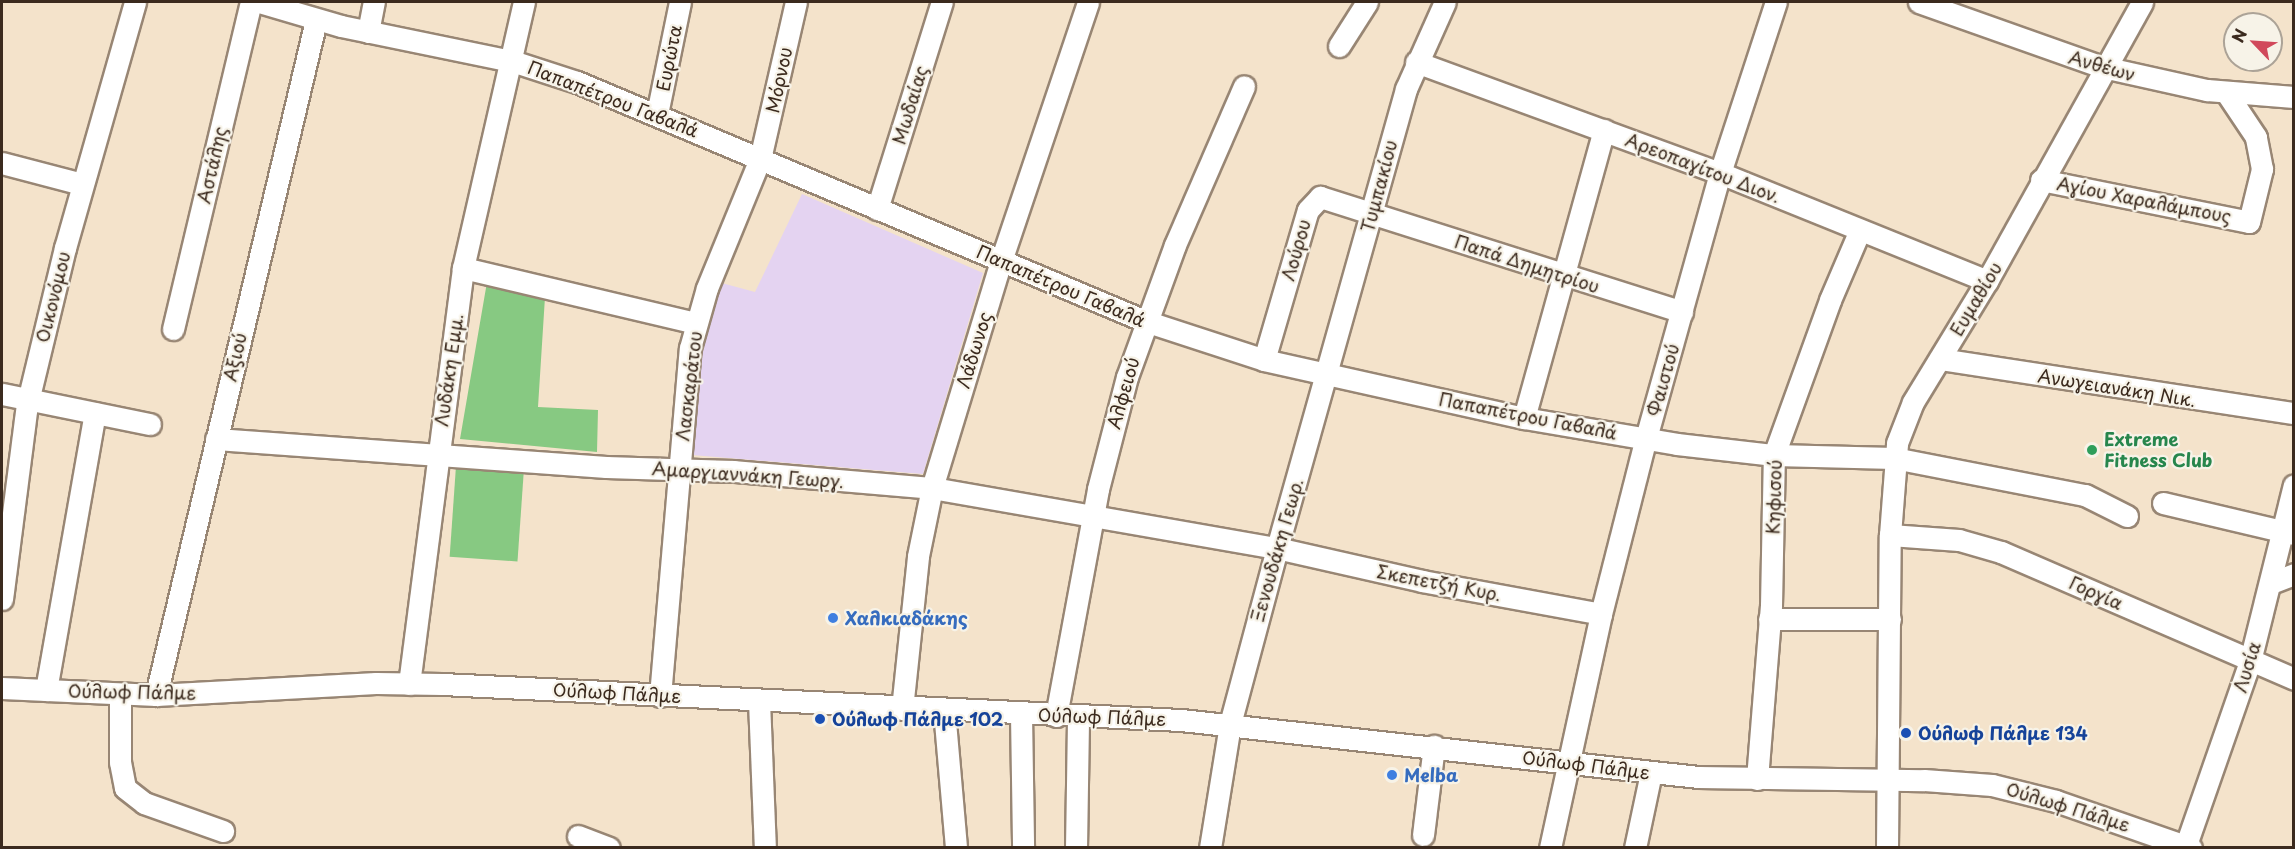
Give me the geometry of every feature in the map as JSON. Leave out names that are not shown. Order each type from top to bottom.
[{"type":"street","name":"Οικονόμου","points":[[2,599],[28,400],[82,184],[135,2]]},
{"type":"street","name":"Αστάλης","points":[[173,329],[251,2]]},
{"type":"street","name":"Παπαπέτρου Γαβαλά","points":[[258,2],[316,20],[512,61],[657,114],[1145,321],[1264,360],[1325,376],[1524,418],[1646,438],[1774,455],[1894,458],[2085,495],[2127,516]]},
{"type":"street","points":[[368,32],[374,2]]},
{"type":"street","name":"Λυδάκη Εμμ.","points":[[409,684],[437,454],[463,268],[524,2]]},
{"type":"street","name":"Ευρώτα","points":[[657,114],[680,2]]},
{"type":"street","name":"Μόρνου","points":[[760,159],[796,2]]},
{"type":"street","name":"Μωδαίας","points":[[877,209],[942,2]]},
{"type":"street","name":"Λάδωνος","points":[[902,709],[918,556],[932,488],[1001,261],[1088,2]]},
{"type":"street","points":[[1339,46],[1367,2]]},
{"type":"street","name":"Τυμπακίου","points":[[1325,376],[1416,62],[1445,2]]},
{"type":"street","name":"Φαιστού","points":[[1550,848],[1601,614],[1646,438],[1720,173],[1776,2]]},
{"type":"street","name":"Ανθέων","points":[[1925,2],[2103,67],[2226,92],[2294,97]]},
{"type":"street","name":"Ευμαθίου","points":[[1887,848],[1890,535],[1894,458],[1913,402],[1987,281],[2103,67],[2142,2]]},
{"type":"street","name":"Αξιού","points":[[156,695],[316,20]]},
{"type":"street","name":"Αρεοπαγίτου Διον.","points":[[1416,62],[1720,173],[1987,281]]},
{"type":"street","name":"Αλφειού","points":[[1056,716],[1112,430],[1145,321],[1244,86]]},
{"type":"street","name":"Αγίου Χαραλάμπους","points":[[2042,180],[2249,222],[2262,169],[2256,136],[2226,92]]},
{"type":"street","points":[[1524,418],[1604,130]]},
{"type":"street","name":"Λασκαράτου","points":[[660,696],[686,376],[696,323],[760,159]]},
{"type":"street","points":[[2,163],[82,184]]},
{"type":"street","name":"Λούρου","points":[[1264,360],[1312,202],[1329,197],[1372,212]]},
{"type":"street","name":"Παπά Δημητρίου","points":[[1372,212],[1564,277],[1682,312]]},
{"type":"street","name":"Κηφισού","points":[[1757,779],[1769,619],[1774,455],[1830,300],[1860,230]]},
{"type":"street","points":[[463,268],[696,323]]},
{"type":"street","name":"Ανωγειανάκη Νικ.","points":[[1940,358],[2294,413]]},
{"type":"street","name":"Ξενουδάκη Γεωρ.","points":[[1210,848],[1230,724],[1325,376]]},
{"type":"street","points":[[2,394],[150,424]]},
{"type":"street","points":[[46,690],[95,414]]},
{"type":"street","name":"Αμαργιαννάκη Γεωργ.","points":[[216,439],[932,488],[1094,514],[1277,549]]},
{"type":"street","name":"Λυσία","points":[[2189,846],[2250,661],[2271,583],[2288,533],[2294,485]]},
{"type":"street","points":[[2163,503],[2288,533]]},
{"type":"street","name":"Γοργία","points":[[1890,535],[1959,540],[2001,552],[2294,680]]},
{"type":"street","name":"Σκεπετζή Κυρ.","points":[[1277,549],[1422,581],[1601,614]]},
{"type":"street","points":[[2271,583],[2294,574]]},
{"type":"street","points":[[1769,619],[1890,619]]},
{"type":"street","name":"Ούλωφ Πάλμε","points":[[2,687],[156,695],[409,684],[1230,724],[1651,773],[1757,779],[1949,780],[2012,788],[2189,846]]},
{"type":"street","points":[[120,694],[120,762],[125,788],[144,803],[223,831]]},
{"type":"street","points":[[759,701],[765,848]]},
{"type":"street","points":[[944,710],[957,848]]},
{"type":"street","points":[[1021,714],[1023,848]]},
{"type":"street","points":[[1076,848],[1078,717]]},
{"type":"street","points":[[1423,835],[1434,746]]},
{"type":"street","points":[[1635,848],[1651,773]]},
{"type":"street","points":[[578,836],[609,848]]},
{"type":"shaded area","points":[[802,194],[983,273],[923,474],[692,455],[704,326],[718,282],[755,292]]},
{"type":"green space","points":[[487,282],[545,297],[538,407],[598,410],[597,452],[460,439]]},
{"type":"green space","points":[[456,466],[524,471],[517,562],[450,557]]},
{"type":"place","name":"Extreme Fitness Club","points":[[2092,450]]},
{"type":"place","name":"Χαλκιαδάκης","points":[[833,618]]},
{"type":"place","name":"Ούλωφ Πάλμε 102","points":[[820,719]]},
{"type":"place","name":"Ούλωφ Πάλμε 134","points":[[1906,733]]},
{"type":"place","name":"Melba","points":[[1392,775]]}]
